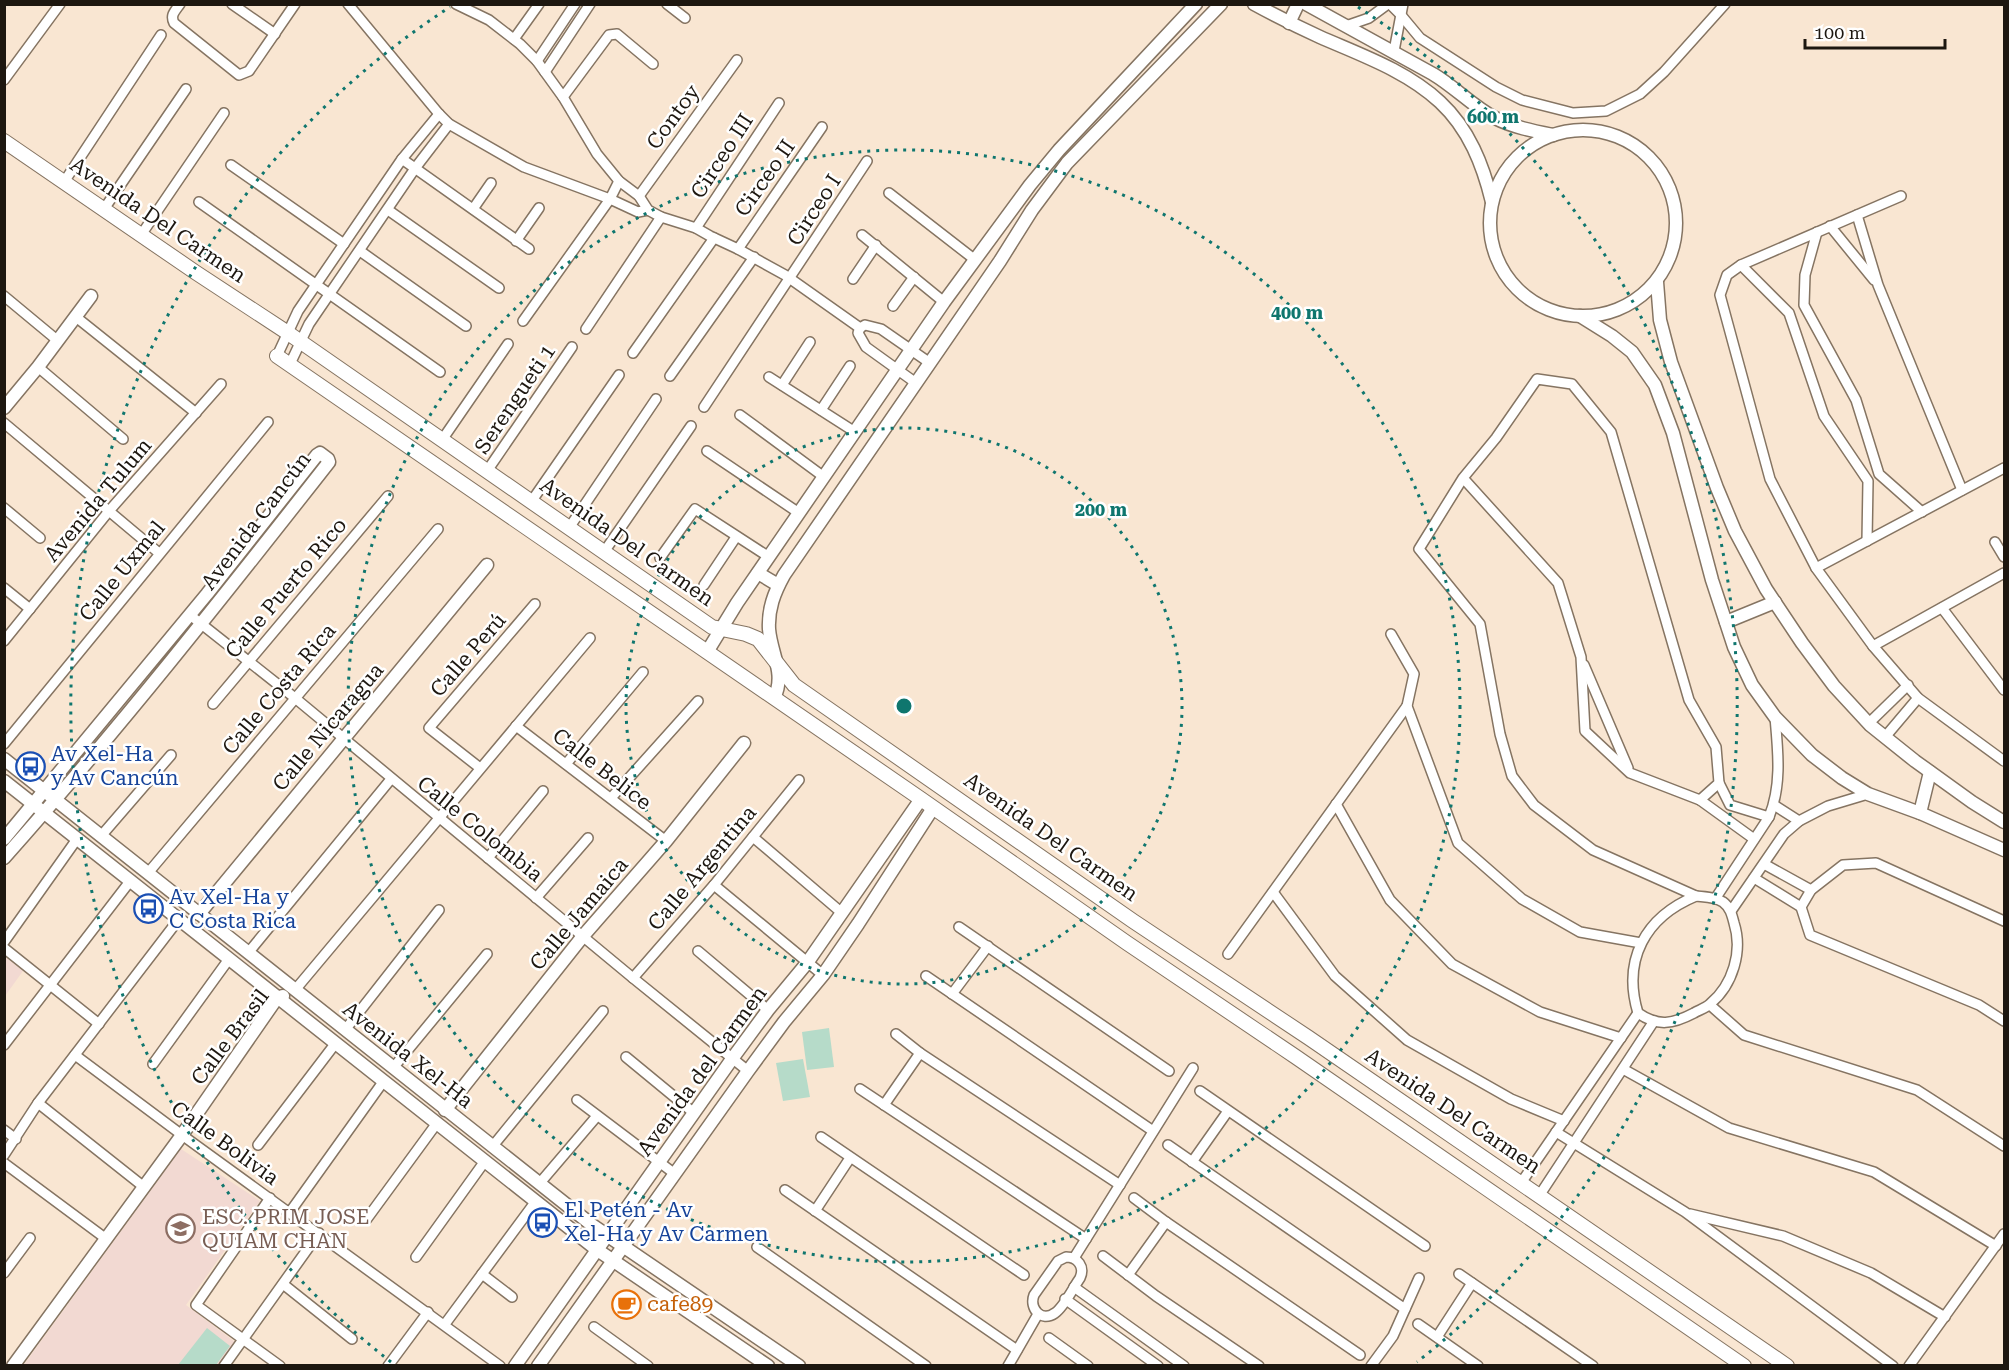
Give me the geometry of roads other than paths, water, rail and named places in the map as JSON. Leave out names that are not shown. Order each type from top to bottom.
[{"type":"main road","name":"Avenida Del Carmen","points":[[4,141],[294,337],[712,627],[746,634],[758,639],[794,685],[1133,921],[1309,1038],[1787,1365]]},
{"type":"main road","name":"Avenida Del Carmen","points":[[277,356],[1127,943],[1744,1365]]},
{"type":"main road","points":[[359,413],[374,392]]},
{"type":"main road","points":[[1127,943],[1133,934],[1133,921]]},
{"type":"main road","points":[[1296,1057],[1309,1038]]},
{"type":"main road","points":[[1463,1172],[1477,1153]]},
{"type":"main road","points":[[1572,1247],[1586,1228]]},
{"type":"street","points":[[4,80],[60,4]]},
{"type":"street","points":[[180,4],[173,13],[174,23],[239,75],[249,71],[294,4]]},
{"type":"street","points":[[232,4],[275,34]]},
{"type":"street","points":[[348,4],[449,124],[524,167],[610,199],[638,212],[648,210]]},
{"type":"street","points":[[456,4],[473,8],[514,39],[537,61],[564,97],[597,154],[619,181],[639,196],[648,210],[696,228],[754,257],[791,279],[860,328]]},
{"type":"street","points":[[514,39],[538,4]]},
{"type":"street","points":[[537,61],[575,4]]},
{"type":"street","points":[[545,72],[590,4]]},
{"type":"street","points":[[668,4],[685,18]]},
{"type":"street","points":[[707,652],[737,603],[982,249],[1049,161],[1196,4]]},
{"type":"street","points":[[774,698],[779,689],[780,679],[769,632],[769,615],[771,600],[778,585],[1000,261],[1032,210],[1067,163],[1221,4]]},
{"type":"street","points":[[1254,4],[1289,23],[1385,66],[1415,83],[1440,102],[1460,125],[1476,152],[1492,202]]},
{"type":"street","points":[[1289,23],[1298,4]]},
{"type":"street","points":[[1306,4],[1394,51],[1451,85],[1494,117],[1522,129],[1554,135]]},
{"type":"street","points":[[1346,26],[1369,18],[1389,4],[1401,9],[1420,38],[1496,87],[1547,108],[1573,113],[1591,113],[1606,111],[1640,93],[1664,72],[1725,4]]},
{"type":"street","points":[[1394,51],[1401,9]]},
{"type":"street","points":[[564,97],[609,35],[617,34],[653,64]]},
{"type":"street","points":[[64,182],[161,35]]},
{"type":"street","name":"Contoy","points":[[639,196],[737,60]]},
{"type":"street","points":[[104,209],[186,89]]},
{"type":"street","name":"Circeo III","points":[[696,228],[779,103]]},
{"type":"street","points":[[141,235],[224,113]]},
{"type":"street","name":"Avenida Del Carmen","points":[[290,364],[298,311],[402,159],[439,114]]},
{"type":"street","name":"Avenida Del Carmen","points":[[277,356],[330,293],[416,167],[449,124]]},
{"type":"street","name":"Circeo II","points":[[738,249],[822,127]]},
{"type":"street","points":[[1571,130],[1601,131],[1632,142],[1656,163],[1672,191],[1678,223],[1672,255],[1657,282],[1632,304],[1602,315],[1570,316],[1541,307],[1517,290],[1499,266],[1490,237],[1492,202],[1500,179],[1518,155],[1542,138],[1554,135],[1571,130]]},
{"type":"street","points":[[402,159],[529,249]]},
{"type":"street","name":"Circeo I","points":[[704,407],[867,162]]},
{"type":"street","points":[[231,165],[344,244]]},
{"type":"street","points":[[523,321],[610,199],[619,181]]},
{"type":"street","points":[[473,209],[491,183]]},
{"type":"street","points":[[889,193],[974,260]]},
{"type":"street","points":[[1901,196],[1741,265],[1727,275],[1720,295],[1770,479],[1816,568],[1873,646],[1918,698],[2004,761]]},
{"type":"street","points":[[199,202],[440,372]]},
{"type":"street","points":[[516,241],[539,208]]},
{"type":"street","points":[[388,210],[498,288]]},
{"type":"street","points":[[1857,215],[1878,285],[1962,490]]},
{"type":"street","points":[[586,329],[662,217]]},
{"type":"street","points":[[1830,226],[1878,285]]},
{"type":"street","points":[[1817,232],[1805,275],[1804,305],[1856,399],[1879,474],[1922,512]]},
{"type":"street","points":[[862,235],[944,302]]},
{"type":"street","points":[[633,353],[714,238]]},
{"type":"street","points":[[853,279],[876,245]]},
{"type":"street","points":[[982,249],[1000,261]]},
{"type":"street","points":[[360,251],[466,326]]},
{"type":"street","points":[[670,376],[754,257]]},
{"type":"street","points":[[1741,265],[1789,313],[1824,416],[1868,481],[1867,541]]},
{"type":"street","points":[[893,306],[914,277]]},
{"type":"street","points":[[1657,282],[1660,321],[1671,362],[1717,488],[1735,531],[1775,602],[1834,686],[1869,723],[1930,772],[2004,822]]},
{"type":"street","points":[[4,296],[57,340]]},
{"type":"street","points":[[4,408],[91,297]]},
{"type":"street","points":[[1789,313],[1804,305]]},
{"type":"street","points":[[1580,316],[1632,352],[1655,385],[1673,433],[1712,580],[1734,647],[1752,685],[1774,717],[1812,756],[1868,794],[1920,813],[2004,850]]},
{"type":"street","points":[[76,317],[195,413]]},
{"type":"street","points":[[916,383],[866,347],[858,333],[860,328],[865,325],[881,329],[930,363]]},
{"type":"street","points":[[782,385],[810,342]]},
{"type":"street","points":[[442,440],[508,344]]},
{"type":"street","name":"Serengueti 1","points":[[487,471],[572,347]]},
{"type":"street","points":[[821,410],[850,366]]},
{"type":"street","points":[[38,367],[123,439]]},
{"type":"street","points":[[531,502],[619,375]]},
{"type":"street","points":[[769,377],[855,432]]},
{"type":"street","points":[[1696,897],[1679,903],[1652,928],[1641,943],[1632,980],[1638,1013],[1649,1020],[1667,1023],[1688,1016],[1710,1005],[1725,988],[1734,967],[1737,947],[1736,927],[1731,911],[1723,902],[1696,897],[1593,850],[1534,806],[1512,776],[1500,734],[1480,624],[1419,549],[1463,478],[1496,438],[1537,379],[1572,384],[1611,432],[1689,700],[1716,747],[1719,783],[1730,805],[1768,817]]},
{"type":"street","name":"Avenida Tulum","points":[[4,640],[109,511],[221,384]]},
{"type":"street","points":[[569,528],[656,399]]},
{"type":"street","points":[[867,414],[885,428]]},
{"type":"street","points":[[740,415],[824,477]]},
{"type":"street","name":"Calle Uxmal","points":[[4,744],[268,422]]},
{"type":"street","points":[[4,423],[159,554]]},
{"type":"street","points":[[604,552],[691,426]]},
{"type":"street","points":[[707,451],[799,513]]},
{"type":"street","name":"Avenida Cancún","points":[[4,838],[190,615],[317,455],[320,453],[328,459],[329,462],[202,624],[4,858]]},
{"type":"street","points":[[1816,568],[2004,468]]},
{"type":"street","points":[[1463,478],[1558,582],[1581,657],[1630,773]]},
{"type":"street","name":"Calle Puerto Rico","points":[[213,704],[388,496]]},
{"type":"street","points":[[4,508],[40,538]]},
{"type":"street","points":[[660,558],[695,509],[769,557]]},
{"type":"street","name":"Calle Costa Rica","points":[[148,873],[438,529]]},
{"type":"street","points":[[704,585],[736,537]]},
{"type":"street","points":[[1995,542],[2004,557]]},
{"type":"street","name":"Calle Nicaragua","points":[[199,914],[487,565]]},
{"type":"street","points":[[758,573],[778,585]]},
{"type":"street","points":[[1873,646],[2004,573]]},
{"type":"street","points":[[4,588],[30,609]]},
{"type":"street","points":[[1726,622],[1775,602]]},
{"type":"street","name":"Calle Perú","points":[[480,768],[429,728],[535,604]]},
{"type":"street","points":[[1942,608],[2004,690]]},
{"type":"street","name":"Calle Colombia","points":[[190,615],[295,698],[343,740],[748,1071]]},
{"type":"street","points":[[1228,954],[1407,706],[1414,674],[1391,634]]},
{"type":"street","name":"Calle Brasil","points":[[13,1365],[183,1135],[277,998],[295,990],[590,638]]},
{"type":"street","points":[[1581,657],[1585,731],[1630,773],[1700,800],[1754,839]]},
{"type":"street","points":[[566,764],[643,672]]},
{"type":"street","points":[[1869,723],[1908,685]]},
{"type":"street","points":[[129,689],[140,698]]},
{"type":"street","points":[[1885,737],[1918,698]]},
{"type":"street","points":[[611,798],[698,701]]},
{"type":"street","points":[[1407,706],[1458,843],[1522,899],[1580,932],[1641,943]]},
{"type":"street","points":[[1715,899],[1774,805],[1778,773],[1774,717]]},
{"type":"street","name":"Calle Belice","points":[[516,726],[666,842]]},
{"type":"street","name":"Calle Jamaica","points":[[445,1110],[583,936],[666,842],[744,744]]},
{"type":"street","points":[[101,836],[171,755]]},
{"type":"street","name":"Avenida Xel-Ha","points":[[4,759],[539,1184],[606,1235],[800,1365]]},
{"type":"street","points":[[1920,813],[1930,772]]},
{"type":"street","points":[[248,953],[391,779]]},
{"type":"street","name":"Calle Argentina","points":[[633,978],[714,885],[799,780]]},
{"type":"street","name":"Avenida Xel-Ha","points":[[4,781],[596,1249],[768,1365]]},
{"type":"street","points":[[1700,800],[1719,783]]},
{"type":"street","points":[[488,858],[543,791]]},
{"type":"street","points":[[1731,911],[1784,834],[1799,821],[1828,806],[1868,794]]},
{"type":"street","name":"Avenida del Carmen","points":[[514,1365],[732,1059],[843,913],[921,799]]},
{"type":"street","points":[[1336,804],[1390,900],[1452,964],[1540,1011],[1621,1038]]},
{"type":"street","points":[[1722,816],[1730,805]]},
{"type":"street","points":[[1774,805],[1799,821]]},
{"type":"street","name":"Avenida del Carmen","points":[[538,1365],[748,1071],[822,975],[894,871],[933,808]]},
{"type":"street","points":[[753,837],[843,913]]},
{"type":"street","points":[[536,898],[588,838]]},
{"type":"street","points":[[4,942],[77,839]]},
{"type":"street","points":[[878,861],[894,871]]},
{"type":"street","points":[[1801,907],[1811,890],[1843,865],[1876,863],[2004,921]]},
{"type":"street","points":[[1764,864],[1811,890]]},
{"type":"street","points":[[1754,878],[1801,907],[1810,935],[1979,1005],[2004,1021]]},
{"type":"street","points":[[4,1045],[131,880]]},
{"type":"street","points":[[1725,884],[1734,892],[1743,893]]},
{"type":"street","points":[[714,885],[822,975]]},
{"type":"street","points":[[1273,892],[1335,976],[1407,1040],[1511,1099],[1564,1121]]},
{"type":"street","points":[[345,1030],[440,910]]},
{"type":"street","points":[[4,1155],[38,1103],[179,919]]},
{"type":"street","points":[[959,927],[1169,1071]]},
{"type":"street","points":[[952,994],[988,946]]},
{"type":"street","points":[[4,948],[99,1023]]},
{"type":"street","points":[[699,951],[768,1010]]},
{"type":"street","points":[[393,1068],[487,954]]},
{"type":"street","points":[[153,1064],[229,959]]},
{"type":"street","points":[[926,976],[1153,1131]]},
{"type":"street","points":[[1710,1005],[1744,1035],[1917,1090],[2004,1146]]},
{"type":"street","points":[[492,1147],[603,1011]]},
{"type":"street","points":[[1521,1183],[1638,1013]]},
{"type":"street","points":[[1539,1196],[1654,1021]]},
{"type":"street","points":[[896,1034],[920,1053],[1120,1185]]},
{"type":"street","points":[[258,1145],[335,1044]]},
{"type":"street","points":[[884,1105],[920,1053]]},
{"type":"street","name":"Calle Bolivia","points":[[75,1055],[500,1365]]},
{"type":"street","points":[[626,1058],[694,1113]]},
{"type":"street","points":[[1074,1258],[1193,1068]]},
{"type":"street","points":[[1623,1069],[1729,1128],[1874,1172],[1996,1246]]},
{"type":"street","points":[[1591,1081],[1608,1091]]},
{"type":"street","points":[[290,1212],[384,1082]]},
{"type":"street","points":[[860,1089],[1086,1239]]},
{"type":"street","points":[[1200,1091],[1425,1246]]},
{"type":"street","points":[[577,1100],[675,1174]]},
{"type":"street","points":[[38,1103],[144,1187]]},
{"type":"street","points":[[1192,1162],[1228,1111]]},
{"type":"street","points":[[539,1184],[597,1116]]},
{"type":"street","points":[[366,1220],[437,1124]]},
{"type":"street","points":[[4,1130],[16,1139]]},
{"type":"street","points":[[1556,1132],[1685,1212],[1893,1365]]},
{"type":"street","points":[[821,1137],[1024,1275]]},
{"type":"street","points":[[1168,1145],[1405,1309]]},
{"type":"street","points":[[815,1211],[850,1158]]},
{"type":"street","points":[[416,1257],[485,1161]]},
{"type":"street","points":[[4,1163],[105,1238]]},
{"type":"street","points":[[785,1190],[1017,1350]]},
{"type":"street","points":[[270,1198],[196,1305],[280,1365]]},
{"type":"street","points":[[1134,1198],[1360,1355]]},
{"type":"street","points":[[445,1324],[536,1201]]},
{"type":"street","points":[[1685,1212],[1783,1236],[1871,1273],[1945,1317]]},
{"type":"street","points":[[1128,1275],[1166,1222]]},
{"type":"street","points":[[224,1365],[319,1233]]},
{"type":"street","points":[[1909,1365],[2004,1234]]},
{"type":"street","points":[[4,1273],[30,1238]]},
{"type":"street","points":[[756,1247],[926,1365]]},
{"type":"street","points":[[1103,1256],[1156,1296],[1259,1365]]},
{"type":"street","points":[[1066,1257],[1074,1258],[1081,1265],[1080,1278],[1074,1287],[1054,1314],[1045,1316],[1038,1314],[1032,1304],[1034,1295],[1058,1261],[1066,1257]]},
{"type":"street","points":[[482,1274],[512,1297]]},
{"type":"street","points":[[1459,1274],[1593,1365]]},
{"type":"street","points":[[1371,1365],[1393,1336],[1419,1278]]},
{"type":"street","points":[[1437,1337],[1472,1283]]},
{"type":"street","points":[[283,1284],[352,1339]]},
{"type":"street","points":[[1074,1287],[1184,1365]]},
{"type":"street","points":[[1065,1299],[1158,1365]]},
{"type":"street","points":[[389,1365],[428,1312]]},
{"type":"street","points":[[1008,1365],[1038,1314]]},
{"type":"street","points":[[1418,1324],[1478,1365]]},
{"type":"street","points":[[594,1327],[648,1365]]},
{"type":"street","points":[[1048,1338],[1073,1361],[1088,1365]]},
{"type":"place","name":"Av Xel-Ha y Av Cancún","points":[[30,766]]},
{"type":"place","name":"Av Xel-Ha y C Costa Rica","points":[[148,909]]},
{"type":"place","name":"El Petén - Av Xel-Ha y Av Carmen","points":[[543,1222]]},
{"type":"place","name":"ESC. PRIM JOSE QUIAM CHAN","points":[[181,1229]]},
{"type":"place","name":"cafe89","points":[[626,1304]]}]
